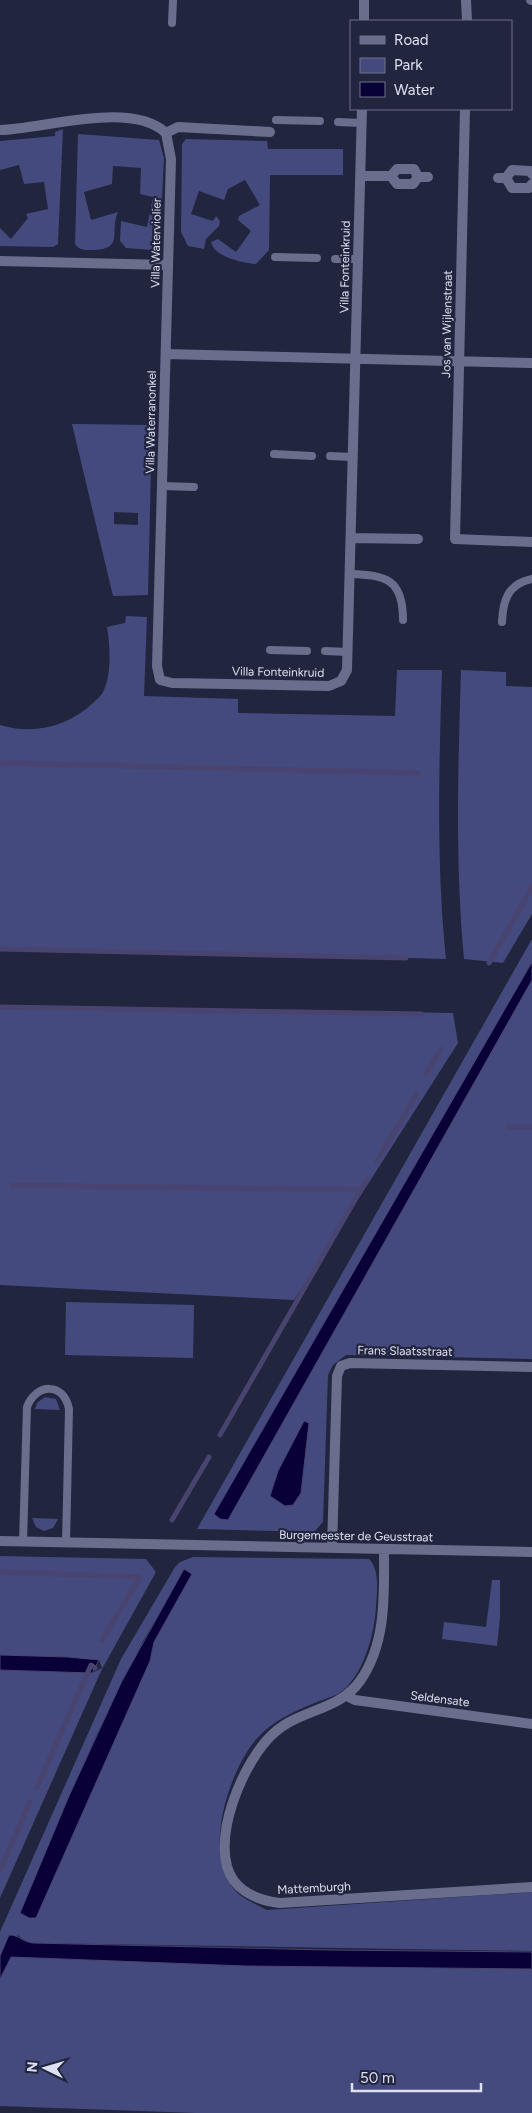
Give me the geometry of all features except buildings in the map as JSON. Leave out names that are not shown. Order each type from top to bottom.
[{"type":"street","points":[[364,0],[364,20]]},
{"type":"street","points":[[467,0],[467,16]]},
{"type":"street","name":"Villa Fonteinkruid","points":[[160,680],[172,683],[329,686],[341,681],[347,670],[362,110]]},
{"type":"street","name":"Jos van Wijlenstraat","points":[[465,110],[454,539],[532,542]]},
{"type":"street","points":[[0,130],[108,118],[146,121],[158,125],[166,133],[178,127],[270,132]]},
{"type":"street","name":"Villa Waterviolier","points":[[166,133],[170,159],[166,354]]},
{"type":"street","points":[[360,176],[391,176],[397,169],[414,169],[423,177],[413,184],[397,184],[391,176]]},
{"type":"street","points":[[532,174],[530,171],[512,170],[502,178],[512,188],[529,188],[532,184]]},
{"type":"street","points":[[0,261],[168,265]]},
{"type":"street","name":"Villa Waterranonkel","points":[[160,680],[158,666],[166,354],[355,359]]},
{"type":"street","points":[[355,359],[532,363]]},
{"type":"street","points":[[351,538],[418,539]]},
{"type":"street","name":"Frans Slaatsstraat","points":[[332,1548],[337,1376],[341,1366],[350,1363],[532,1367]]},
{"type":"street","name":"Burgemeester de Geusstraat","points":[[0,1541],[532,1552]]},
{"type":"street","name":"Mattemburgh","points":[[384,1549],[383,1611],[377,1644],[368,1668],[347,1696],[327,1708],[289,1722],[275,1732],[251,1760],[236,1793],[226,1832],[226,1856],[233,1880],[255,1898],[280,1903],[532,1887]]},
{"type":"street","name":"Seldensate","points":[[347,1696],[355,1700],[532,1724]]},
{"type":"lane","points":[[172,0],[172,23]]},
{"type":"lane","points":[[276,120],[320,122]]},
{"type":"lane","points":[[338,122],[361,123]]},
{"type":"lane","points":[[275,257],[316,258]]},
{"type":"lane","points":[[335,259],[358,259]]},
{"type":"lane","points":[[274,454],[312,456]]},
{"type":"lane","points":[[330,456],[353,457]]},
{"type":"lane","points":[[162,486],[194,486]]},
{"type":"lane","points":[[350,574],[380,576],[392,584],[402,601],[403,620]]},
{"type":"lane","points":[[502,622],[504,601],[509,591],[520,582],[532,579]]},
{"type":"lane","points":[[270,650],[307,651]]},
{"type":"lane","points":[[325,651],[348,652]]},
{"type":"lane","points":[[23,1542],[27,1408],[35,1394],[48,1389],[64,1396],[69,1409],[66,1543]]},
{"type":"green space","points":[[63,129],[58,244],[53,247],[0,246],[0,228],[11,239],[28,218],[26,214],[48,209],[44,182],[24,184],[19,165],[0,170],[0,141],[55,136],[55,132]]},
{"type":"green space","points":[[78,134],[159,140],[164,158],[160,238],[152,250],[126,248],[120,241],[121,221],[147,227],[153,197],[140,194],[141,168],[113,166],[112,184],[84,192],[91,220],[118,212],[113,243],[103,249],[93,250],[81,249],[75,244]]},
{"type":"green space","points":[[186,139],[267,141],[268,149],[343,149],[343,175],[270,175],[269,250],[256,264],[244,262],[217,252],[211,242],[218,239],[236,252],[251,231],[238,220],[239,216],[260,205],[245,180],[228,189],[224,200],[199,191],[191,214],[213,221],[216,216],[220,221],[219,226],[206,239],[204,249],[188,246],[181,232],[182,144]]},
{"type":"green space","points":[[72,424],[152,425],[148,595],[113,596]],"holes":[[[114,512],[138,513],[138,525],[114,524]]]},
{"type":"green space","points":[[126,616],[147,617],[144,696],[238,699],[238,713],[395,716],[397,670],[442,670],[439,778],[440,851],[446,959],[0,947],[0,725],[25,729],[49,727],[73,718],[93,703],[103,692],[108,677],[109,651],[107,627],[125,623]]},
{"type":"green space","points":[[461,670],[506,672],[506,686],[532,687],[532,914],[503,963],[464,959],[458,851]]},
{"type":"green space","points":[[532,939],[532,1359],[346,1355],[333,1365],[328,1375],[323,1522],[314,1532],[197,1529]]},
{"type":"green space","points":[[0,1005],[453,1013],[458,1043],[294,1300],[0,1285]]},
{"type":"green space","points":[[66,1302],[194,1305],[193,1358],[65,1355]]},
{"type":"green space","points":[[45,1397],[56,1399],[60,1410],[35,1409],[37,1403]]},
{"type":"green space","points":[[32,1518],[58,1519],[53,1528],[44,1531],[36,1527]]},
{"type":"green space","points":[[0,1556],[146,1559],[156,1572],[102,1669],[0,1898],[0,1670],[92,1673],[102,1668],[99,1660],[0,1655]]},
{"type":"green space","points":[[193,1557],[369,1559],[375,1569],[377,1581],[373,1629],[366,1654],[354,1678],[338,1694],[291,1714],[268,1728],[254,1742],[236,1773],[223,1812],[220,1832],[220,1851],[223,1869],[234,1889],[247,1900],[267,1910],[532,1892],[532,1951],[27,1943],[18,1935],[0,1969],[0,1932],[121,1659],[175,1567],[180,1562]],"holes":[[[185,1570],[192,1574],[154,1642],[150,1661],[20,1913],[95,1738],[143,1641]]]},
{"type":"green space","points":[[492,1580],[500,1580],[500,1618],[497,1646],[442,1639],[444,1622],[486,1627]]},
{"type":"green space","points":[[11,1957],[246,1966],[532,1969],[532,2113],[196,2113],[0,2106],[0,1979]]},
{"type":"water","points":[[532,962],[532,980],[228,1520],[220,1519],[214,1514]]},
{"type":"water","points":[[304,1421],[309,1423],[301,1493],[293,1505],[285,1506],[270,1496],[278,1471]]},
{"type":"water","points":[[184,1569],[192,1574],[154,1642],[150,1661],[36,1918],[29,1918],[20,1913],[69,1796],[122,1681]]},
{"type":"water","points":[[0,1655],[99,1660],[92,1673],[0,1670]]},
{"type":"water","points":[[9,1935],[33,1943],[327,1950],[532,1952],[532,1969],[246,1966],[11,1957],[0,1979],[0,1956]]},
{"type":"waterway","points":[[0,763],[418,773]]},
{"type":"waterway","points":[[489,963],[532,887]]},
{"type":"waterway","points":[[0,949],[406,958]]},
{"type":"waterway","points":[[0,1007],[422,1014]]},
{"type":"waterway","points":[[426,1074],[441,1049]]},
{"type":"waterway","points":[[377,1161],[416,1095]]},
{"type":"waterway","points":[[509,1127],[532,1127]]},
{"type":"waterway","points":[[220,1435],[367,1179]]},
{"type":"waterway","points":[[12,1185],[361,1190]]},
{"type":"waterway","points":[[172,1520],[209,1457]]},
{"type":"waterway","points":[[0,1572],[140,1577],[102,1640]]},
{"type":"waterway","points":[[37,1787],[91,1665],[95,1668]]},
{"type":"waterway","points":[[0,1870],[30,1802]]}]
